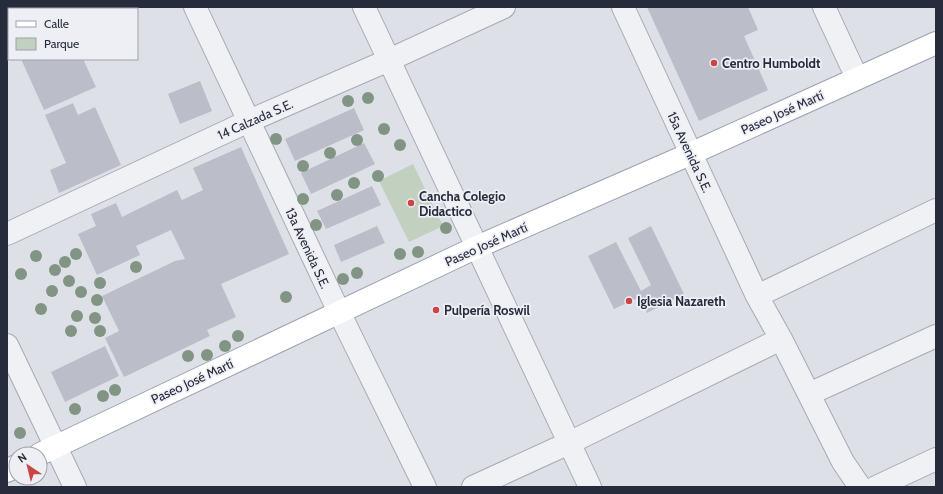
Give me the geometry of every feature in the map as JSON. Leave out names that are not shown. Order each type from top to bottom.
[{"type":"main road","name":"Paseo José Martí","points":[[48,450],[477,247],[690,154],[857,78],[935,45]]},
{"type":"street","name":"13a Avenida S.E.","points":[[195,7],[339,312],[425,487]]},
{"type":"street","points":[[364,7],[590,487]]},
{"type":"street","name":"15a Avenida S.E.","points":[[623,7],[757,296],[781,339],[843,462],[860,487]]},
{"type":"street","points":[[824,7],[857,78]]},
{"type":"street","name":"14 Calzada S.E.","points":[[7,234],[248,121],[389,60],[494,9]]},
{"type":"street","points":[[757,296],[936,210]]},
{"type":"street","points":[[809,394],[936,336]]},
{"type":"street","points":[[473,487],[569,443],[781,339]]},
{"type":"street","points":[[7,345],[46,446]]},
{"type":"street","points":[[48,450],[75,487]]},
{"type":"street","points":[[876,487],[936,459]]},
{"type":"green space","name":"Cancha Colegio Didactico","points":[[413,164],[443,226],[409,242],[379,181]]},
{"type":"building","name":"Centro Humboldt","points":[[647,7],[748,7],[758,30],[744,36],[768,90],[699,121]]},
{"type":"building","points":[[21,60],[83,60],[96,87],[44,110]]},
{"type":"building","points":[[200,81],[212,111],[180,124],[168,94]]},
{"type":"building","points":[[73,103],[78,115],[95,107],[121,165],[59,193],[50,170],[66,163],[45,115]]},
{"type":"building","points":[[354,108],[364,130],[295,161],[285,139]]},
{"type":"building","points":[[364,143],[375,164],[311,194],[301,173]]},
{"type":"building","points":[[241,147],[289,254],[221,284],[236,317],[207,330],[210,336],[124,377],[105,338],[119,331],[102,296],[175,261],[185,259],[171,230],[136,246],[140,255],[97,275],[78,234],[96,226],[91,214],[116,203],[122,217],[177,190],[182,200],[203,190],[193,168]]},
{"type":"building","points":[[372,186],[381,205],[326,229],[317,211]]},
{"type":"building","points":[[377,226],[385,243],[341,262],[334,245]]},
{"type":"building","points":[[651,226],[684,294],[647,313],[640,297],[614,309],[588,256],[616,242],[641,291],[651,285],[628,238]]},
{"type":"building","points":[[105,346],[119,376],[65,402],[51,372]]},
{"type":"place","name":"Centro Humboldt","points":[[714,63]]},
{"type":"place","name":"Cancha Colegio Didactico","points":[[411,203]]},
{"type":"place","name":"Iglesia Nazareth","points":[[629,301]]},
{"type":"place","name":"Pulpería Roswil","points":[[436,310]]}]
